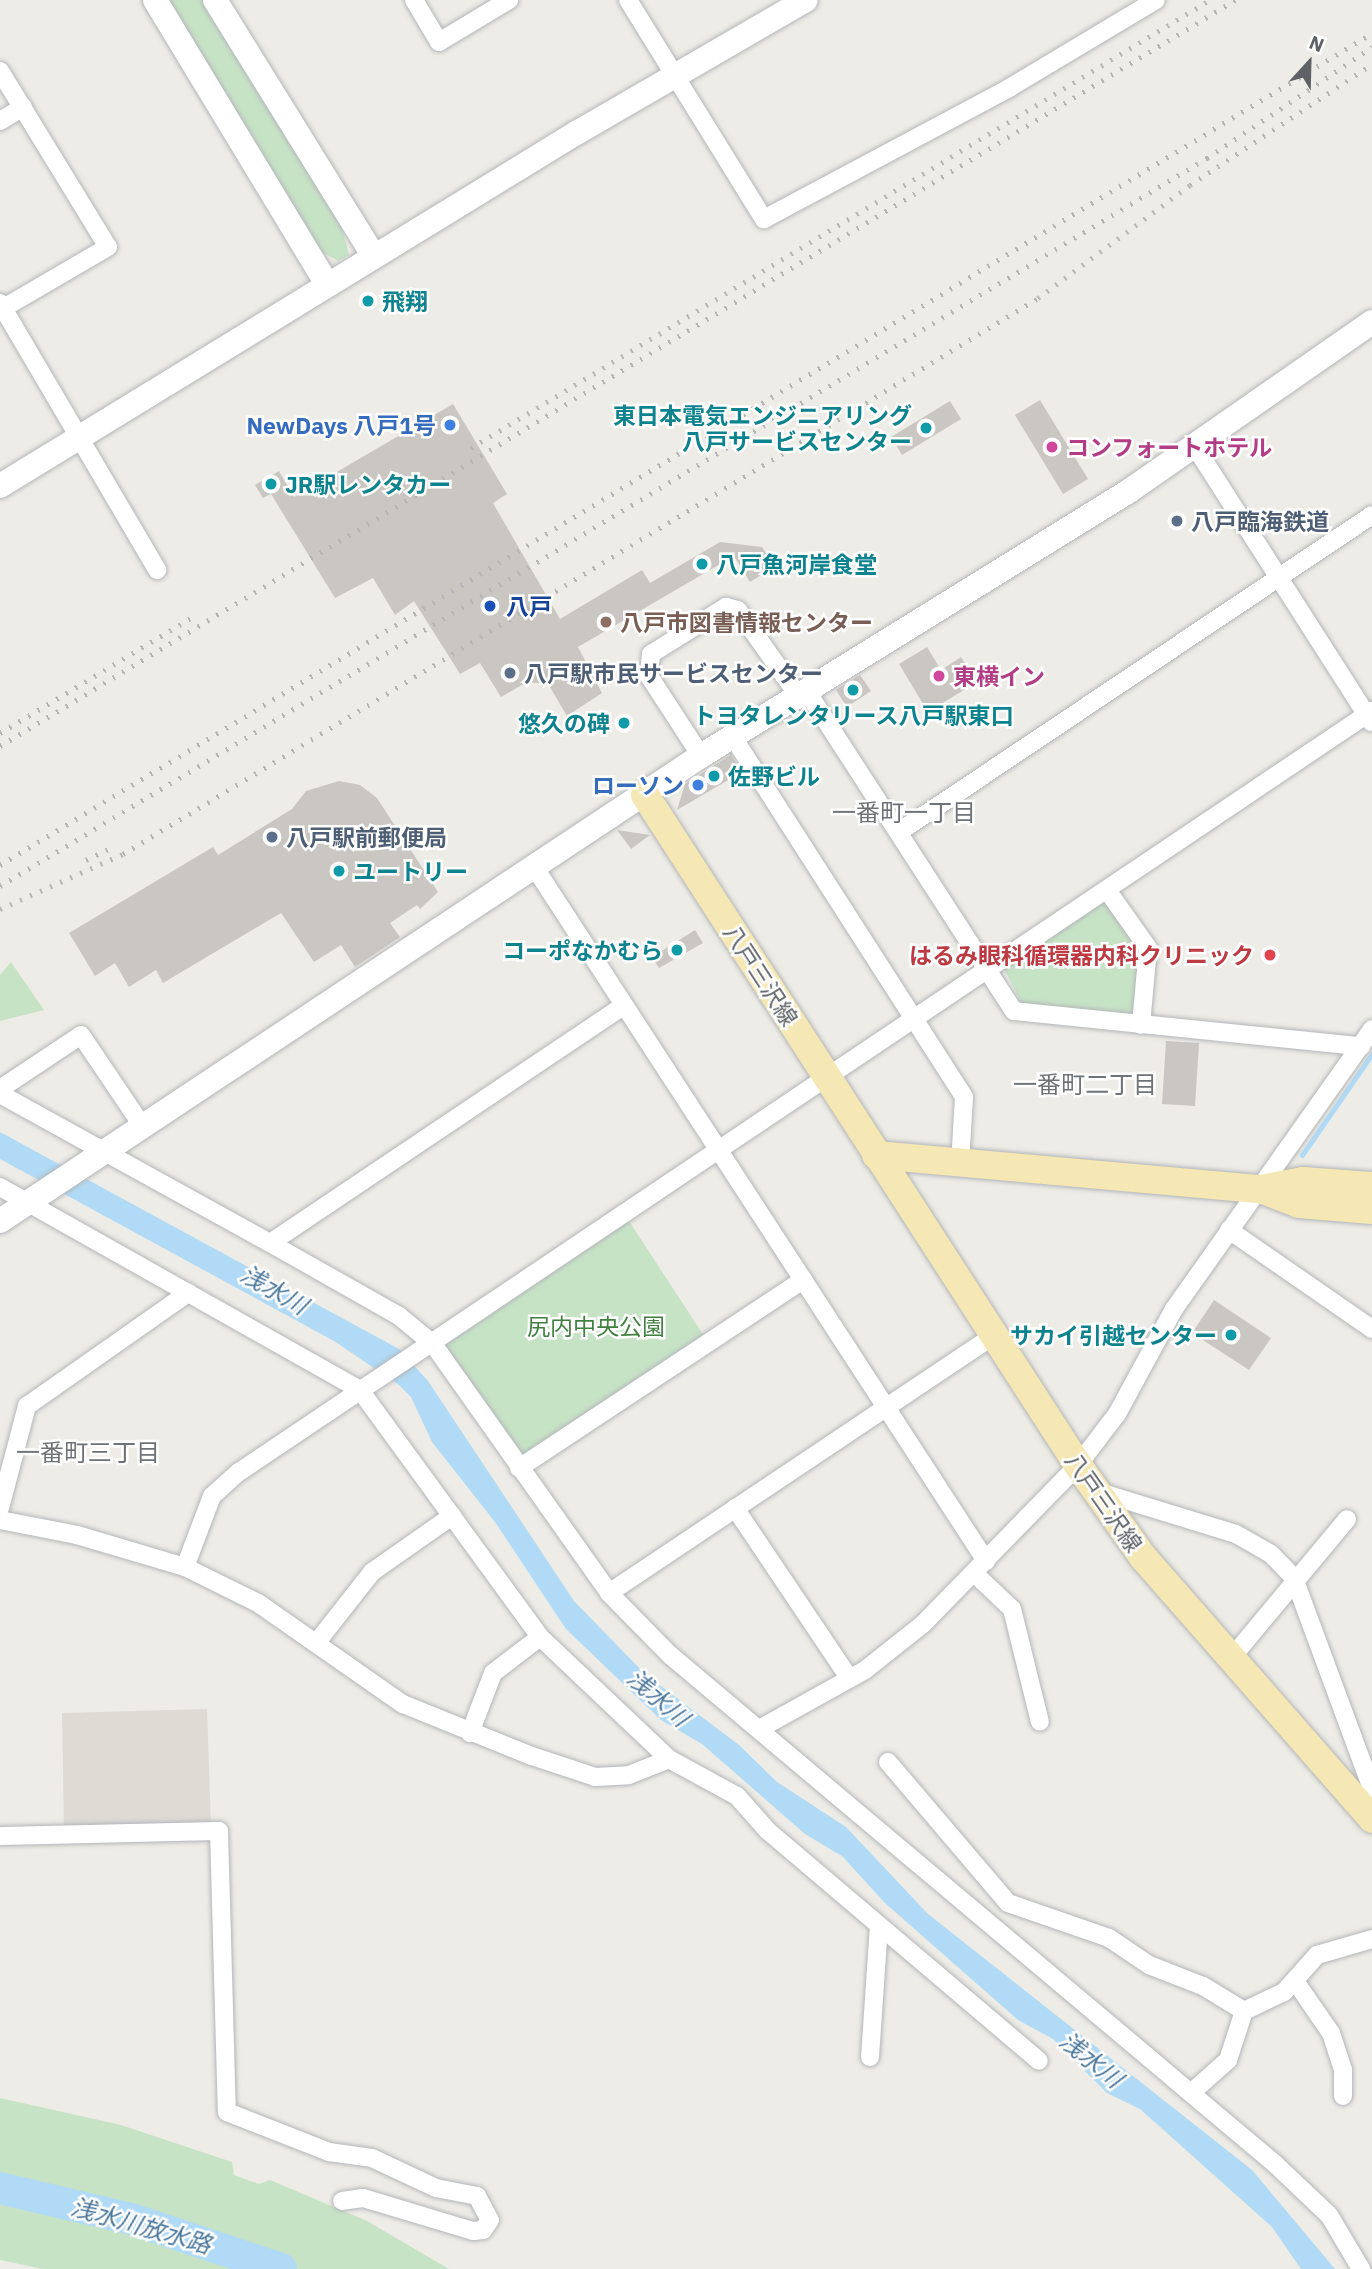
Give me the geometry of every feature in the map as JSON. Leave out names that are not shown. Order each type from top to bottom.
[{"type":"main road","name":"八戸三沢線","points":[[645,795],[993,1336],[1096,1491],[1143,1556],[1233,1656],[1372,1819]]},
{"type":"main road","points":[[876,1155],[1260,1189],[1303,1181],[1372,1186]]},
{"type":"main road","points":[[1260,1189],[1299,1204],[1372,1210]]},
{"type":"street","points":[[155,0],[327,284]]},
{"type":"street","points":[[215,0],[374,256]]},
{"type":"street","points":[[414,0],[439,42],[509,0]]},
{"type":"street","points":[[628,0],[764,219],[1009,88],[1156,0]]},
{"type":"street","points":[[0,486],[327,284],[806,0]]},
{"type":"street","points":[[0,71],[108,247],[1,307],[157,570]]},
{"type":"street","points":[[0,121],[23,107]]},
{"type":"street","points":[[0,1221],[701,756],[1194,445],[1372,322]]},
{"type":"street","points":[[185,1567],[212,1496],[239,1472],[1370,716],[1278,579],[1194,445]]},
{"type":"street","points":[[899,832],[1372,515]]},
{"type":"street","points":[[701,756],[649,676],[651,654],[726,607],[738,610],[802,693],[899,832],[1014,1011],[1024,1016],[1361,1046]]},
{"type":"street","points":[[733,737],[964,1097],[960,1164]]},
{"type":"street","points":[[535,868],[803,1280],[980,1567],[1012,1609],[1040,1722]]},
{"type":"street","points":[[1107,890],[1148,948],[1141,1025]]},
{"type":"street","points":[[270,1243],[623,1006]]},
{"type":"street","points":[[761,1728],[848,1676],[865,1670],[923,1624],[1078,1465],[1117,1414],[1174,1309],[1372,1029]]},
{"type":"street","points":[[143,1127],[81,1035],[0,1091],[102,1155],[270,1243],[399,1316],[433,1344],[609,1593],[670,1655],[761,1728],[846,1806],[955,1892],[984,1925],[1191,2093],[1329,2214],[1361,2269]]},
{"type":"street","points":[[0,1187],[32,1200],[188,1293],[364,1388],[540,1637],[669,1759],[737,1796],[768,1831],[1039,2061]]},
{"type":"street","points":[[1229,1230],[1372,1329]]},
{"type":"street","points":[[519,1468],[803,1280]]},
{"type":"street","points":[[0,1508],[27,1406],[188,1293]]},
{"type":"street","points":[[609,1593],[883,1406],[993,1336]]},
{"type":"street","points":[[1096,1491],[1236,1534],[1271,1554],[1294,1578],[1372,1789]]},
{"type":"street","points":[[735,1508],[848,1676]]},
{"type":"street","points":[[317,1642],[372,1572],[452,1516]]},
{"type":"street","points":[[1233,1656],[1294,1578],[1347,1519]]},
{"type":"street","points":[[0,1520],[77,1535],[185,1567],[258,1603],[403,1704],[470,1733],[595,1777],[629,1775],[669,1759]]},
{"type":"street","points":[[470,1733],[493,1673],[540,1637]]},
{"type":"street","points":[[888,1762],[1008,1903],[1109,1938],[1149,1965],[1203,1986],[1244,2011]]},
{"type":"street","points":[[0,1836],[219,1831],[227,2112],[329,2152],[372,2158],[436,2188],[477,2196],[490,2220],[482,2230],[472,2231],[363,2198],[342,2201]]},
{"type":"street","points":[[870,2057],[879,1926]]},
{"type":"street","points":[[1191,2093],[1228,2060],[1244,2011],[1295,1981],[1317,1955],[1372,1939]]},
{"type":"street","points":[[1295,1981],[1331,2033],[1343,2070],[1343,2096]]},
{"type":"shaded area","points":[[207,1709],[211,1826],[64,1831],[62,1713]]},
{"type":"green space","points":[[167,0],[205,0],[341,225],[349,255],[338,261],[319,250]]},
{"type":"green space","points":[[1104,902],[1113,906],[1143,950],[1138,1011],[1131,1015],[1022,1004],[1004,969]]},
{"type":"green space","points":[[11,962],[44,1010],[0,1021],[0,975]]},
{"type":"green space","name":"尻内中央公園","points":[[629,1221],[704,1336],[521,1459],[444,1346]]},
{"type":"green space","points":[[0,2098],[121,2125],[232,2162],[234,2175],[259,2184],[270,2180],[367,2221],[449,2269],[43,2269],[0,2260]]},
{"type":"water","name":"浅水川","points":[[0,1132],[399,1349],[428,1381],[574,1601],[645,1674],[739,1745],[777,1782],[846,1827],[928,1914],[1252,2170],[1335,2269],[1301,2269],[1272,2227],[1140,2109],[1107,2093],[1053,2039],[1018,2020],[885,1903],[842,1856],[805,1834],[702,1744],[661,1720],[566,1629],[495,1522],[432,1442],[411,1397],[399,1385],[334,1341],[0,1159]]},
{"type":"building","name":"コンフォートホテル","points":[[1040,400],[1088,479],[1063,494],[1015,415]]},
{"type":"building","name":"東日本電気エンジニアリング 八戸サービスセンター","points":[[950,401],[961,419],[902,455],[891,437]]},
{"type":"building","name":"八戸","points":[[453,404],[507,494],[493,503],[560,619],[642,570],[650,583],[720,542],[762,547],[775,567],[750,582],[734,556],[578,647],[602,693],[567,716],[548,684],[527,682],[501,697],[480,663],[460,674],[414,601],[395,615],[373,578],[335,598],[271,494],[263,498],[255,485],[279,471],[294,497]]},
{"type":"building","name":"東横イン","points":[[927,647],[941,670],[961,657],[977,682],[928,712],[899,664]]},
{"type":"building","name":"トヨタレンタリース八戸駅東口","points":[[860,675],[871,691],[847,707],[836,690]]},
{"type":"building","name":"佐野ビル","points":[[731,755],[742,772],[677,810],[685,784]]},
{"type":"building","points":[[339,781],[360,785],[377,798],[438,892],[420,909],[417,905],[390,923],[400,937],[355,967],[341,945],[314,962],[281,913],[163,983],[156,970],[129,987],[115,963],[95,976],[69,933],[213,847],[218,855],[292,809],[306,791]]},
{"type":"building","points":[[617,830],[650,835],[631,849]]},
{"type":"building","name":"コーポなかむら","points":[[695,930],[703,943],[659,968],[652,957]]},
{"type":"building","points":[[1166,1041],[1199,1043],[1195,1106],[1162,1104]]},
{"type":"building","name":"サカイ引越センター","points":[[1214,1300],[1271,1338],[1249,1370],[1192,1333]]},
{"type":"waterway","points":[[1302,1155],[1372,1054]]},
{"type":"waterway","name":"浅水川放水路","points":[[0,2188],[131,2219],[281,2269]]},
{"type":"railway","points":[[471,448],[1210,0]]},
{"type":"railway","points":[[0,746],[1235,0]]},
{"type":"railway","points":[[0,865],[1372,33]]},
{"type":"railway","points":[[0,886],[1207,158],[1372,47]]},
{"type":"railway","points":[[0,909],[123,854],[1038,298],[1190,185],[1372,64]]},
{"type":"railway","points":[[0,733],[192,617]]},
{"type":"railway","points":[[86,860],[115,846]]},
{"type":"place","name":"飛翔","points":[[368,301]]},
{"type":"place","name":"NewDays 八戸1号","points":[[450,425]]},
{"type":"place","name":"東日本電気エンジニアリング 八戸サービスセンター","points":[[926,428]]},
{"type":"place","name":"コンフォートホテル","points":[[1052,447]]},
{"type":"place","name":"JR駅レンタカー","points":[[271,484]]},
{"type":"place","name":"八戸臨海鉄道","points":[[1177,521]]},
{"type":"place","name":"八戸魚河岸食堂","points":[[702,564]]},
{"type":"place","name":"八戸","points":[[490,606]]},
{"type":"place","name":"八戸市図書情報センター","points":[[606,622]]},
{"type":"place","name":"八戸駅市民サービスセンター","points":[[510,673]]},
{"type":"place","name":"東横イン","points":[[939,676]]},
{"type":"place","name":"トヨタレンタリース八戸駅東口","points":[[853,690]]},
{"type":"place","name":"悠久の碑","points":[[624,723]]},
{"type":"place","name":"佐野ビル","points":[[714,776]]},
{"type":"place","name":"ローソン","points":[[698,785]]},
{"type":"place","name":"八戸駅前郵便局","points":[[272,837]]},
{"type":"place","name":"ユートリー","points":[[339,871]]},
{"type":"place","name":"コーポなかむら","points":[[677,950]]},
{"type":"place","name":"はるみ眼科循環器内科クリニック","points":[[1270,955]]},
{"type":"place","name":"サカイ引越センター","points":[[1231,1335]]},
{"type":"district","name":"一番町一丁目","points":[[904,813]]},
{"type":"district","name":"一番町二丁目","points":[[1085,1085]]},
{"type":"district","name":"一番町三丁目","points":[[88,1453]]}]
